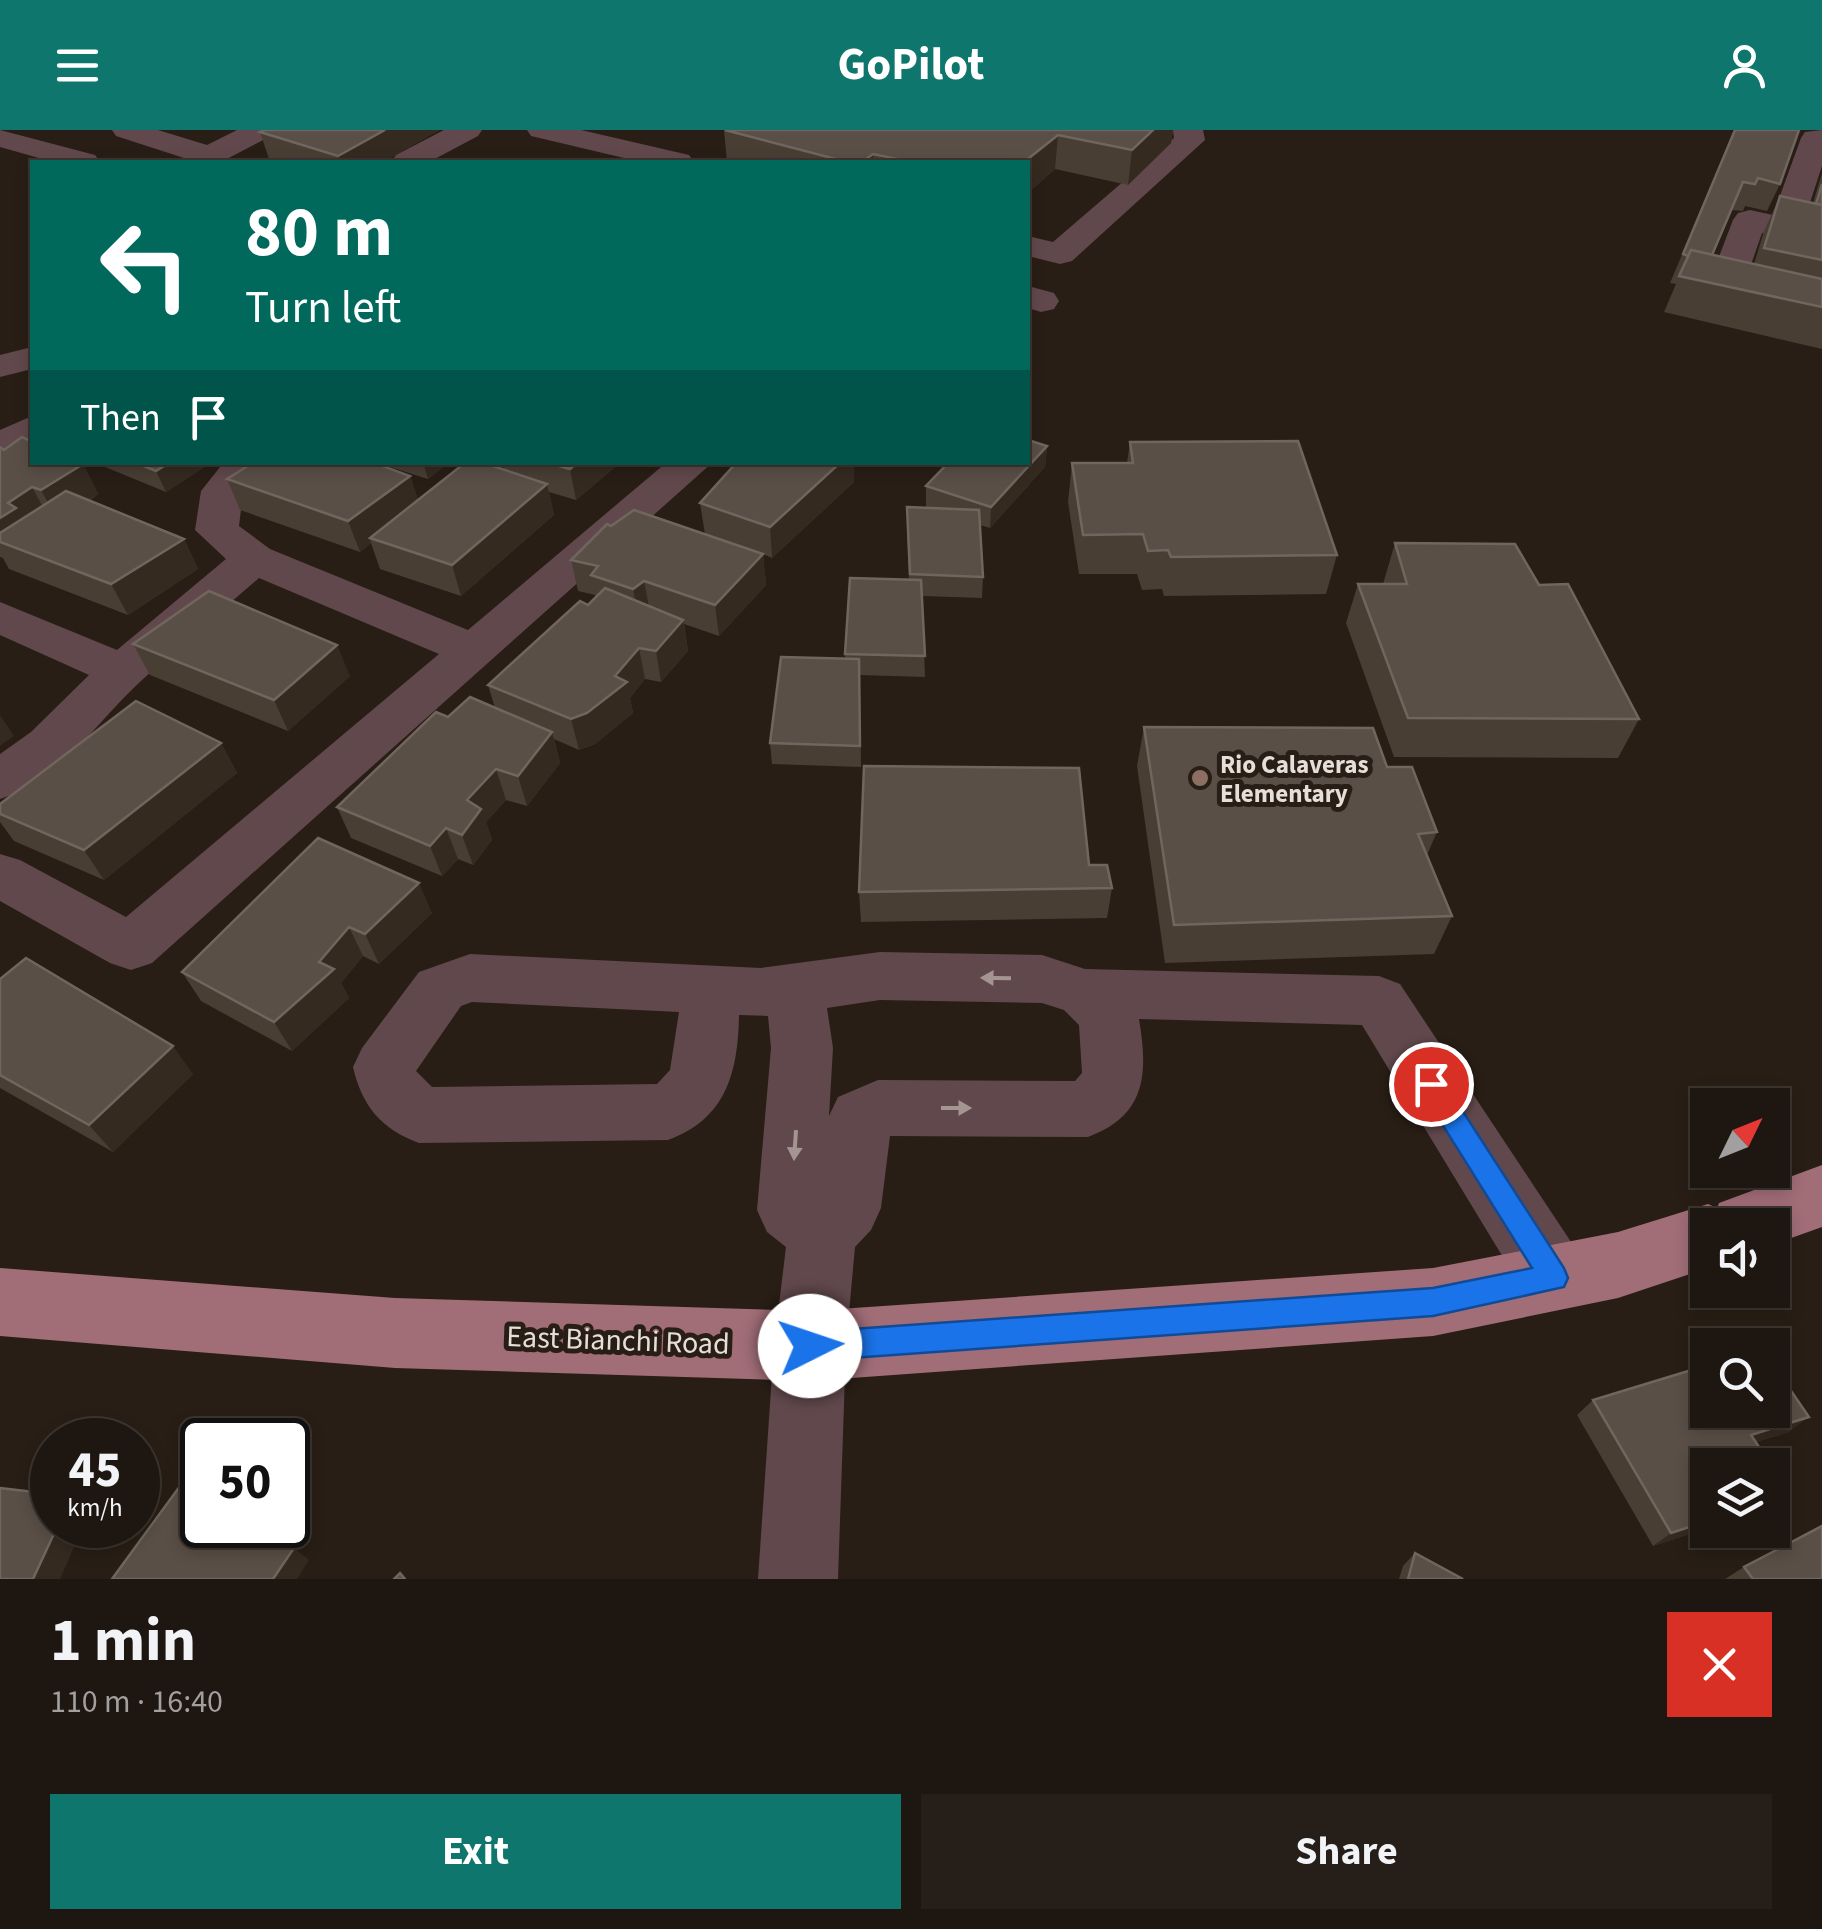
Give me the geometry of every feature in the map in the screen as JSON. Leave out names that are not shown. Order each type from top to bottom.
[{"type":"main road","points":[[1789,1208],[1822,1196]]},
{"type":"main road","name":"East Bianchi Road","points":[[0,1302],[395,1333],[810,1346],[1433,1302],[1618,1265],[1690,1242]]},
{"type":"street","points":[[127,130],[204,159],[260,130]]},
{"type":"street","points":[[411,160],[468,130]]},
{"type":"street","points":[[542,130],[670,160]]},
{"type":"street","points":[[1030,246],[1060,254],[1190,140],[1188,130]]},
{"type":"street","points":[[19,136],[79,160]]},
{"type":"street","points":[[1784,228],[1816,138],[1822,139]]},
{"type":"street","points":[[1822,235],[1750,220],[1725,288],[1822,310]]},
{"type":"street","points":[[0,366],[30,358]]},
{"type":"street","points":[[0,446],[30,429]]},
{"type":"street","points":[[244,465],[222,492],[216,530],[254,560],[475,650]]},
{"type":"street","points":[[0,875],[131,947],[689,465]]},
{"type":"street","points":[[0,780],[48,745],[122,671],[254,560]]},
{"type":"street","points":[[0,617],[122,671]]},
{"type":"street","points":[[710,990],[702,1080],[687,1102],[668,1112],[418,1115],[390,1090],[384,1067],[440,990],[470,978],[710,990],[798,1018],[880,976],[1042,979],[1084,993],[1379,1000],[1554,1278]]},
{"type":"street","points":[[798,1579],[810,1346],[822,1234],[846,1208],[861,1117],[878,1108],[1088,1109],[1108,1093],[1115,1072],[1108,1014],[1084,993]]},
{"type":"street","points":[[798,1018],[791,1210],[822,1234]]},
{"type":"building","points":[[385,130],[338,156],[260,132]]},
{"type":"building","points":[[725,130],[1153,130],[1132,150],[1058,135],[1027,160],[902,160],[873,154],[865,160],[839,160]]},
{"type":"building","points":[[1735,130],[1799,130],[1780,184],[1758,178],[1755,184],[1743,182],[1712,255],[1691,250],[1688,256],[1683,254]]},
{"type":"building","points":[[1822,184],[1822,205],[1816,204]]},
{"type":"building","points":[[1780,196],[1822,205],[1822,260],[1764,248]]},
{"type":"building","points":[[1691,250],[1822,279],[1822,307],[1679,276]]},
{"type":"building","points":[[22,437],[30,441],[30,465],[81,465],[41,490],[32,487],[8,503],[16,508],[0,518],[0,447],[4,450]]},
{"type":"building","points":[[1030,441],[1047,446],[1030,465]]},
{"type":"building","points":[[1298,441],[1337,555],[1171,557],[1168,550],[1148,551],[1143,534],[1083,535],[1072,463],[1133,463],[1130,442]]},
{"type":"building","points":[[141,465],[165,465],[156,471]]},
{"type":"building","points":[[249,465],[380,465],[410,476],[348,521],[227,479]]},
{"type":"building","points":[[462,465],[490,465],[547,484],[452,565],[370,538]]},
{"type":"building","points":[[734,465],[838,465],[770,527],[700,503]]},
{"type":"building","points":[[946,465],[1030,465],[991,507],[926,486]]},
{"type":"building","points":[[66,491],[184,539],[111,584],[0,542],[0,533]]},
{"type":"building","points":[[907,507],[979,510],[983,577],[910,574]]},
{"type":"building","points":[[634,510],[763,554],[715,605],[644,581],[633,589],[591,575],[598,566],[571,560],[607,524],[611,526]]},
{"type":"building","points":[[1395,543],[1515,544],[1539,585],[1568,584],[1639,719],[1408,718],[1358,584],[1407,584]]},
{"type":"building","points":[[850,578],[921,580],[925,656],[845,654]]},
{"type":"building","points":[[605,588],[683,620],[656,651],[639,648],[615,676],[627,682],[587,713],[571,719],[488,685],[580,601],[588,605]]},
{"type":"building","points":[[209,591],[337,645],[274,700],[133,644]]},
{"type":"building","points":[[781,657],[859,659],[860,746],[770,743]]},
{"type":"building","points":[[470,697],[552,732],[518,776],[496,769],[467,800],[481,809],[462,835],[446,828],[430,846],[337,807],[436,712],[448,717]]},
{"type":"building","points":[[136,701],[221,743],[84,850],[0,814],[0,804]]},
{"type":"building","points":[[1144,727],[1373,728],[1387,767],[1412,767],[1437,832],[1418,834],[1452,916],[1174,925]]},
{"type":"building","points":[[864,766],[1079,768],[1089,865],[1107,865],[1112,888],[859,892]]},
{"type":"building","points":[[318,838],[419,883],[365,934],[349,927],[319,962],[334,969],[274,1022],[182,972]]},
{"type":"building","points":[[26,958],[173,1046],[89,1125],[0,1075],[0,979]]},
{"type":"building","points":[[1690,1370],[1690,1428],[1774,1428],[1751,1435],[1760,1448],[1690,1448],[1690,1527],[1671,1533],[1593,1400]]},
{"type":"building","points":[[1790,1389],[1809,1417],[1790,1423]]},
{"type":"building","points":[[180,1486],[180,1548],[294,1548],[273,1579],[112,1579],[135,1548],[160,1548],[160,1513]]},
{"type":"building","points":[[0,1488],[30,1491],[30,1548],[47,1548],[33,1579],[0,1579]]},
{"type":"building","points":[[1822,1526],[1822,1579],[1753,1579],[1744,1567],[1780,1548],[1790,1548],[1790,1543]]},
{"type":"building","points":[[1415,1553],[1463,1579],[1408,1579]]},
{"type":"place","name":"Rio Calaveras Elementary","points":[[1200,778]]},
{"type":"route","points":[[810,1346],[1433,1302],[1554,1278],[1431,1084]]}]
